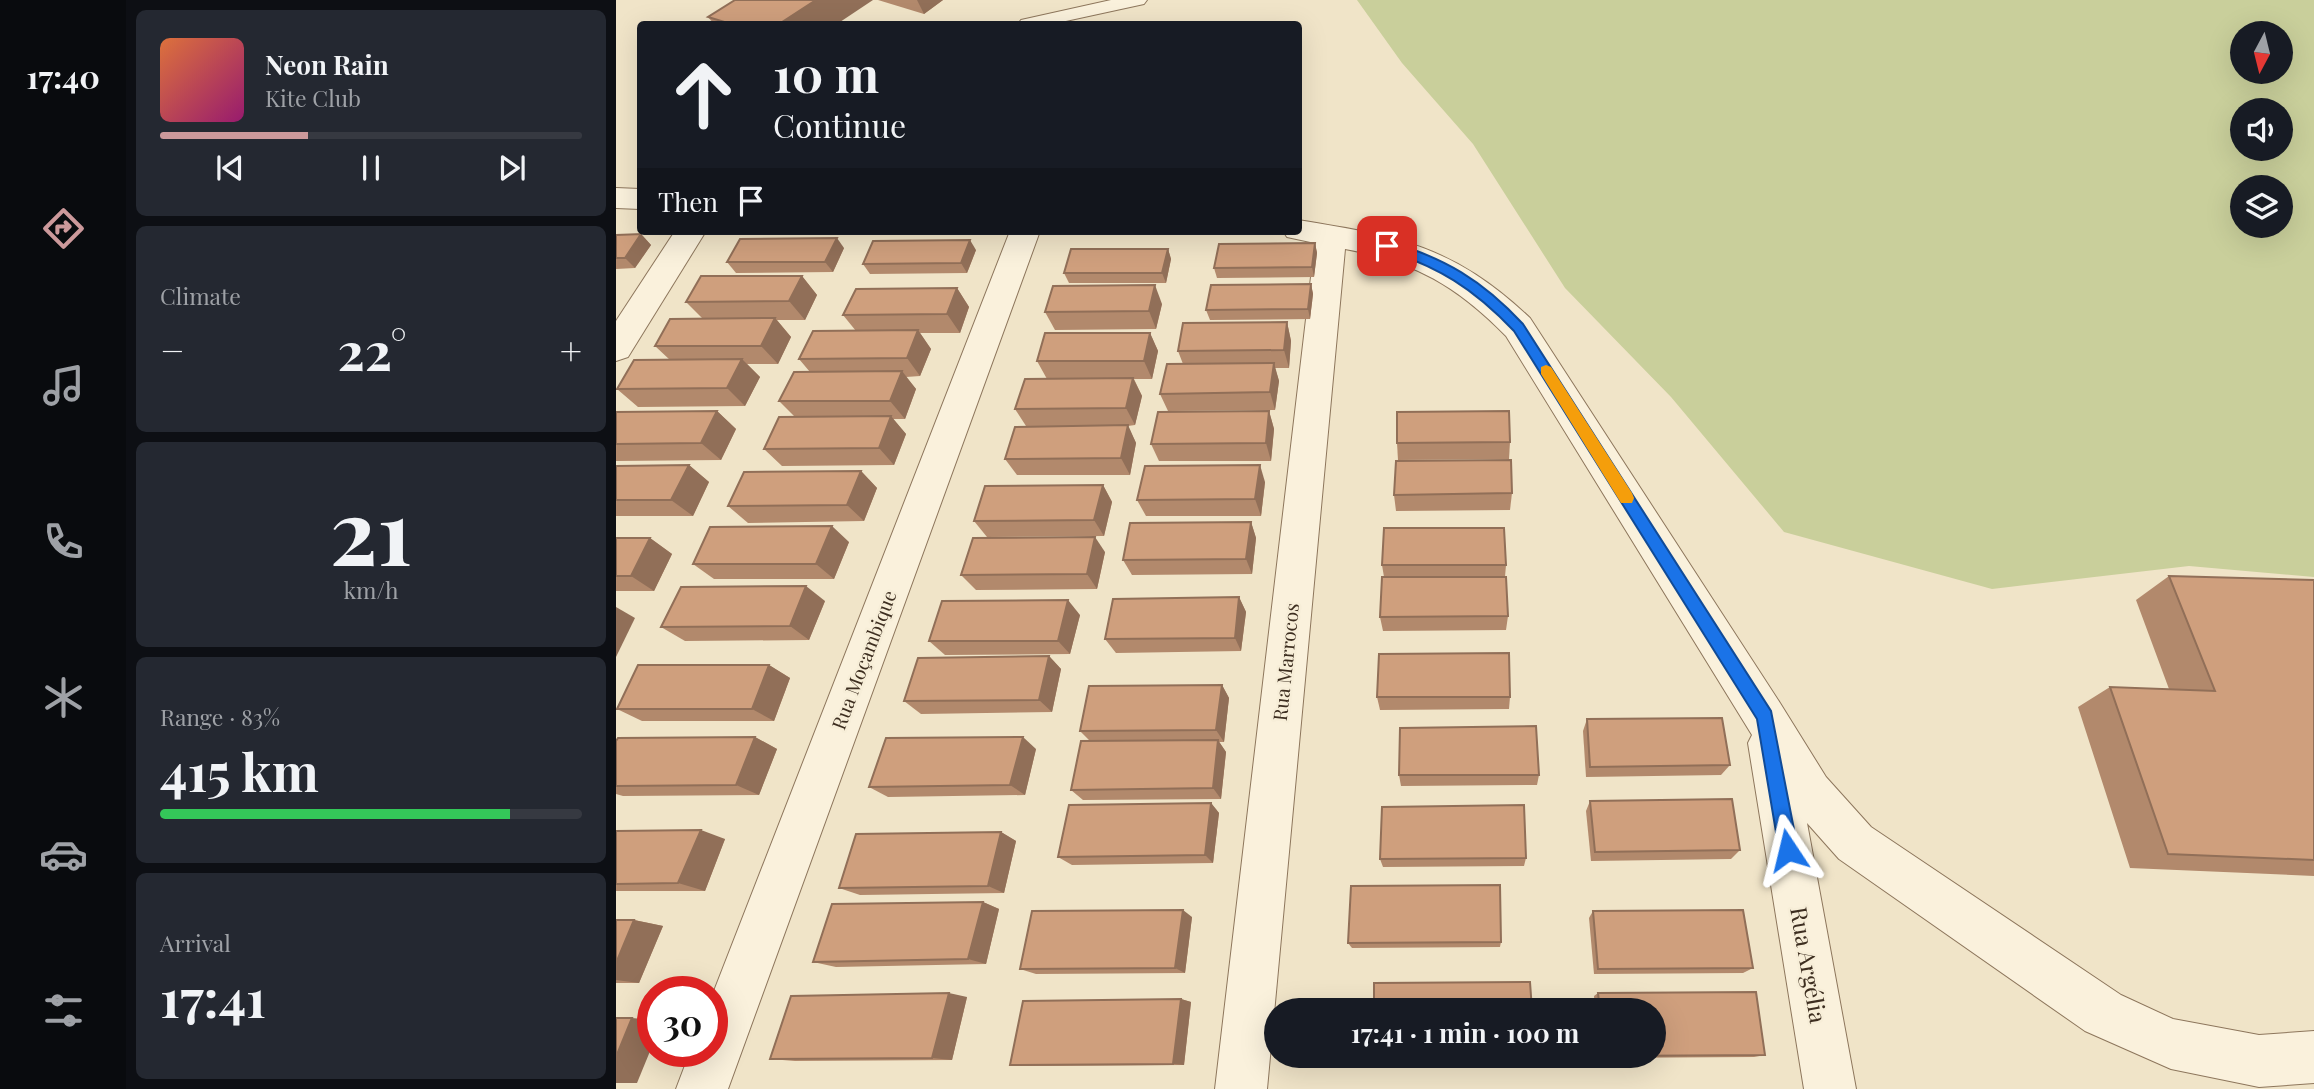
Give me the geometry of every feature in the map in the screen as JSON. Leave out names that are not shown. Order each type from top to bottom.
[{"type":"street","points":[[616,198],[637,199]]},
{"type":"street","points":[[1315,232],[1387,246],[1447,269],[1493,300],[1518,327],[1765,717],[1810,793],[1855,844],[2103,1013],[2171,1044],[2259,1061],[2314,1057]]},
{"type":"street","name":"Rua Marrocos","points":[[1241,1089],[1315,232]]},
{"type":"street","points":[[616,348],[688,235]]},
{"type":"street","name":"Rua Moçambique","points":[[702,1089],[1023,235]]},
{"type":"street","name":"Rua Argélia","points":[[1765,717],[1830,1089]]},
{"type":"lane","points":[[1042,21],[1137,0]]},
{"type":"green space","points":[[1357,0],[2314,0],[2314,577],[2189,566],[1992,589],[1784,532],[1671,397],[1565,288],[1473,144],[1402,63]]},
{"type":"building","points":[[735,0],[816,0],[784,21],[721,21],[708,17]]},
{"type":"building","points":[[616,235],[640,235],[625,258],[616,258]]},
{"type":"building","points":[[837,238],[825,262],[727,262],[740,239]]},
{"type":"building","points":[[970,240],[961,263],[863,264],[873,241]]},
{"type":"building","points":[[1315,243],[1312,267],[1214,268],[1219,244]]},
{"type":"building","points":[[1071,249],[1168,249],[1162,273],[1064,273]]},
{"type":"building","points":[[701,276],[802,276],[789,301],[686,302]]},
{"type":"building","points":[[1311,284],[1308,309],[1206,310],[1211,285]]},
{"type":"building","points":[[1155,285],[1149,311],[1045,312],[1053,286]]},
{"type":"building","points":[[957,288],[947,314],[843,315],[856,289]]},
{"type":"building","points":[[775,318],[761,346],[655,346],[670,319]]},
{"type":"building","points":[[1287,322],[1284,350],[1178,351],[1183,323]]},
{"type":"building","points":[[918,330],[907,358],[799,359],[813,331]]},
{"type":"building","points":[[1045,333],[1150,333],[1144,361],[1037,361]]},
{"type":"building","points":[[742,359],[727,388],[617,389],[634,360]]},
{"type":"building","points":[[1274,363],[1270,392],[1160,394],[1167,364]]},
{"type":"building","points":[[902,371],[890,401],[779,401],[794,372]]},
{"type":"building","points":[[1133,378],[1126,408],[1015,409],[1025,379]]},
{"type":"building","points":[[717,411],[701,443],[616,444],[616,412]]},
{"type":"building","points":[[1269,411],[1266,443],[1151,444],[1158,412]]},
{"type":"building","points":[[1509,411],[1510,442],[1397,443],[1397,412]]},
{"type":"building","points":[[891,416],[879,448],[764,449],[779,417]]},
{"type":"building","points":[[1128,425],[1121,458],[1005,459],[1015,427]]},
{"type":"building","points":[[1511,460],[1512,493],[1394,495],[1396,461]]},
{"type":"building","points":[[689,465],[671,500],[616,500],[616,466]]},
{"type":"building","points":[[1260,465],[1255,499],[1137,500],[1145,466]]},
{"type":"building","points":[[861,471],[847,505],[728,506],[744,472]]},
{"type":"building","points":[[1103,485],[1094,520],[974,521],[985,486]]},
{"type":"building","points":[[1251,522],[1246,559],[1123,560],[1130,523]]},
{"type":"building","points":[[832,526],[816,564],[693,564],[710,527]]},
{"type":"building","points":[[1384,528],[1504,528],[1506,565],[1382,565]]},
{"type":"building","points":[[1095,537],[1087,574],[961,575],[973,538]]},
{"type":"building","points":[[616,538],[650,538],[631,576],[616,576]]},
{"type":"building","points":[[2169,576],[2314,580],[2314,860],[2168,854],[2110,687],[2215,691]]},
{"type":"building","points":[[1382,577],[1506,577],[1508,616],[1380,617]]},
{"type":"building","points":[[806,586],[790,626],[661,627],[681,587]]},
{"type":"building","points":[[1239,597],[1235,638],[1105,639],[1113,599]]},
{"type":"building","points":[[1068,600],[1058,641],[929,641],[942,601]]},
{"type":"building","points":[[1509,653],[1510,697],[1377,697],[1379,654]]},
{"type":"building","points":[[1049,656],[1039,700],[904,701],[918,658]]},
{"type":"building","points":[[638,665],[769,665],[752,709],[617,709]]},
{"type":"building","points":[[1222,685],[1216,730],[1080,731],[1089,686]]},
{"type":"building","points":[[1722,718],[1730,765],[1590,767],[1587,719]]},
{"type":"building","points":[[1536,726],[1539,775],[1399,775],[1400,728]]},
{"type":"building","points":[[755,737],[736,785],[616,786],[618,738]]},
{"type":"building","points":[[1023,737],[1010,785],[869,787],[886,738]]},
{"type":"building","points":[[1218,740],[1213,788],[1071,790],[1081,741]]},
{"type":"building","points":[[1732,799],[1740,850],[1595,852],[1590,801]]},
{"type":"building","points":[[1211,803],[1205,855],[1058,857],[1069,805]]},
{"type":"building","points":[[1524,805],[1526,858],[1380,859],[1382,807]]},
{"type":"building","points":[[701,830],[678,883],[616,884],[616,831]]},
{"type":"building","points":[[1001,832],[988,886],[839,888],[856,834]]},
{"type":"building","points":[[1500,885],[1501,942],[1348,943],[1351,886]]},
{"type":"building","points":[[983,902],[968,959],[813,962],[832,904]]},
{"type":"building","points":[[1183,910],[1175,968],[1020,969],[1032,911]]},
{"type":"building","points":[[1743,910],[1753,968],[1598,969],[1593,911]]},
{"type":"building","points":[[616,920],[634,920],[616,963]]},
{"type":"building","points":[[1530,982],[1531,998],[1374,998],[1374,983]]},
{"type":"building","points":[[1756,992],[1765,1055],[1666,1056],[1666,998],[1599,998],[1598,993]]},
{"type":"building","points":[[949,993],[932,1058],[770,1059],[791,996]]},
{"type":"building","points":[[1181,999],[1173,1064],[1010,1065],[1023,1001]]},
{"type":"building","points":[[616,1018],[632,1018],[616,1057]]},
{"type":"slow traffic","points":[[1546,371],[1626,498]]},
{"type":"route","points":[[1387,246],[1424,258],[1458,275],[1493,300],[1518,327],[1765,717],[1788,850]]}]
